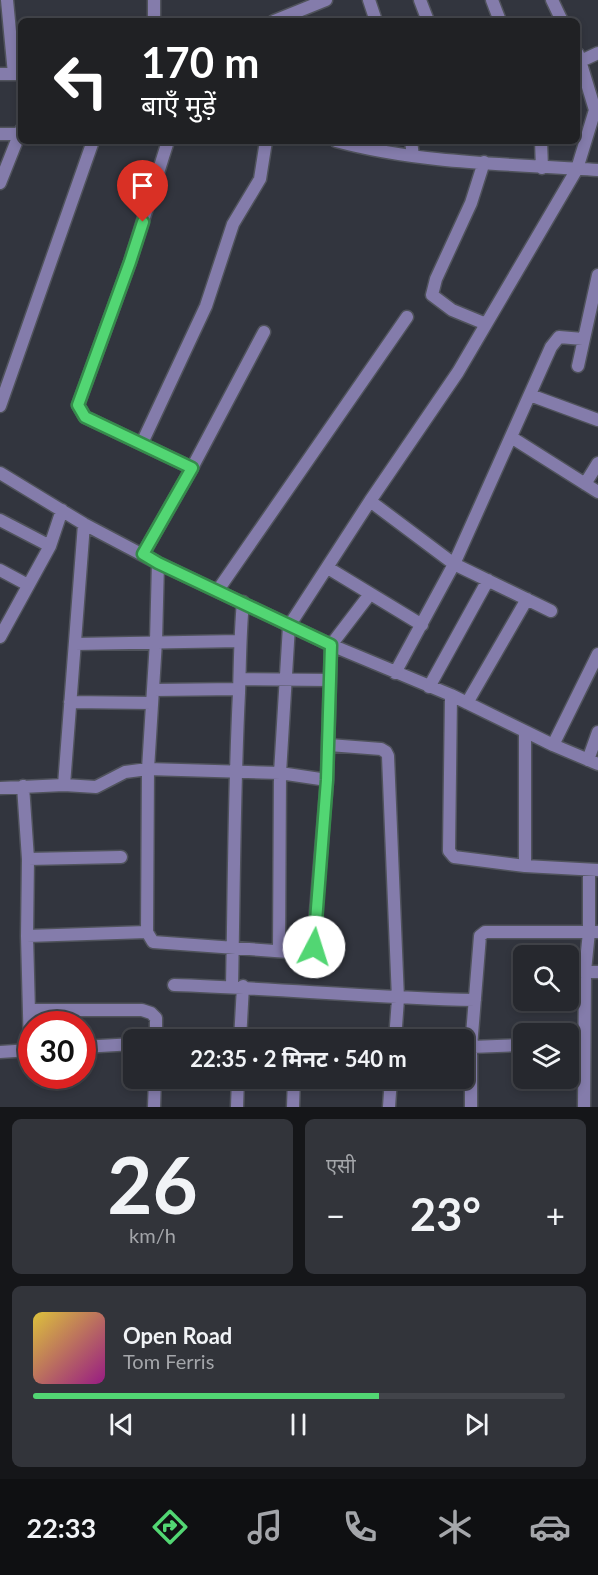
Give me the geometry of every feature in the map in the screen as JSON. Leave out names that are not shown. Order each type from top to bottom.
[{"type":"street","points":[[0,74],[18,74],[7,0]]},
{"type":"street","points":[[154,0],[154,18]]},
{"type":"street","points":[[281,18],[326,0]]},
{"type":"street","points":[[369,0],[375,18]]},
{"type":"street","points":[[420,0],[427,18]]},
{"type":"street","points":[[492,0],[499,18]]},
{"type":"street","points":[[552,0],[561,18]]},
{"type":"street","points":[[580,58],[598,53]]},
{"type":"street","points":[[279,951],[280,773],[289,626],[370,501],[458,372],[577,168],[595,110],[580,61]]},
{"type":"street","points":[[0,134],[18,132]]},
{"type":"street","points":[[0,183],[18,137]]},
{"type":"street","points":[[0,406],[92,144]]},
{"type":"street","points":[[167,144],[130,262],[78,405],[85,417],[192,468]]},
{"type":"street","points":[[142,443],[206,306],[233,224],[260,179],[266,144]]},
{"type":"street","points":[[348,144],[381,152],[413,156],[542,168],[598,170]]},
{"type":"street","points":[[411,144],[413,156]]},
{"type":"street","points":[[541,144],[542,168]]},
{"type":"street","points":[[484,162],[471,204],[436,279],[432,295],[452,310],[486,324]]},
{"type":"street","points":[[578,366],[598,275]]},
{"type":"street","points":[[219,590],[406,317]]},
{"type":"street","points":[[143,554],[192,468],[264,332]]},
{"type":"street","points":[[395,673],[454,564],[551,347],[559,337],[583,339]]},
{"type":"street","points":[[530,395],[598,420]]},
{"type":"street","points":[[511,437],[598,492]]},
{"type":"street","points":[[585,484],[598,463]]},
{"type":"street","points":[[0,473],[84,524],[158,563],[219,590],[289,626],[450,695],[593,762],[598,732]]},
{"type":"street","points":[[370,501],[454,564],[551,611]]},
{"type":"street","points":[[2,628],[50,546],[62,510]]},
{"type":"street","points":[[0,520],[50,546]]},
{"type":"street","points":[[64,785],[84,524]]},
{"type":"street","points":[[158,563],[148,769],[147,932],[153,942],[302,954],[314,947],[329,745],[331,645],[369,594]]},
{"type":"street","points":[[328,568],[422,625]]},
{"type":"street","points":[[0,570],[28,585]]},
{"type":"street","points":[[429,687],[488,580]]},
{"type":"street","points":[[467,703],[526,599]]},
{"type":"street","points":[[239,1029],[233,949],[235,772],[239,641],[243,602]]},
{"type":"street","points":[[75,644],[239,641]]},
{"type":"street","points":[[553,745],[598,654]]},
{"type":"street","points":[[153,690],[287,679],[330,680]]},
{"type":"street","points":[[450,695],[449,851],[454,857],[525,866],[594,870],[593,932],[585,971],[584,1107]]},
{"type":"street","points":[[70,702],[152,703]]},
{"type":"street","points":[[525,732],[525,866]]},
{"type":"street","points":[[329,745],[381,749],[388,756],[398,999],[395,1029]]},
{"type":"street","points":[[0,788],[64,785],[96,787],[125,772],[148,769],[280,773],[327,780]]},
{"type":"street","points":[[22,786],[28,859],[27,936],[30,1010],[142,1010],[151,1013],[156,1018],[156,1029]]},
{"type":"street","points":[[28,859],[121,857]]},
{"type":"street","points":[[27,936],[147,932]]},
{"type":"street","points":[[472,1029],[480,936],[485,932],[593,932]]},
{"type":"street","points":[[579,971],[598,972]]},
{"type":"street","points":[[174,985],[237,986],[398,999],[474,1000]]},
{"type":"street","points":[[579,1044],[584,1044]]},
{"type":"street","points":[[96,1046],[123,1045]]},
{"type":"street","points":[[474,1047],[513,1045]]},
{"type":"street","points":[[0,1052],[18,1051]]},
{"type":"street","points":[[154,1107],[155,1089]]},
{"type":"street","points":[[237,1107],[238,1089]]},
{"type":"street","points":[[293,1107],[294,1089]]},
{"type":"street","points":[[389,1107],[391,1089]]},
{"type":"street","points":[[471,1089],[471,1107]]},
{"type":"route","points":[[143,222],[78,405],[85,417],[192,468],[143,554],[331,645],[327,780],[314,947]]}]
